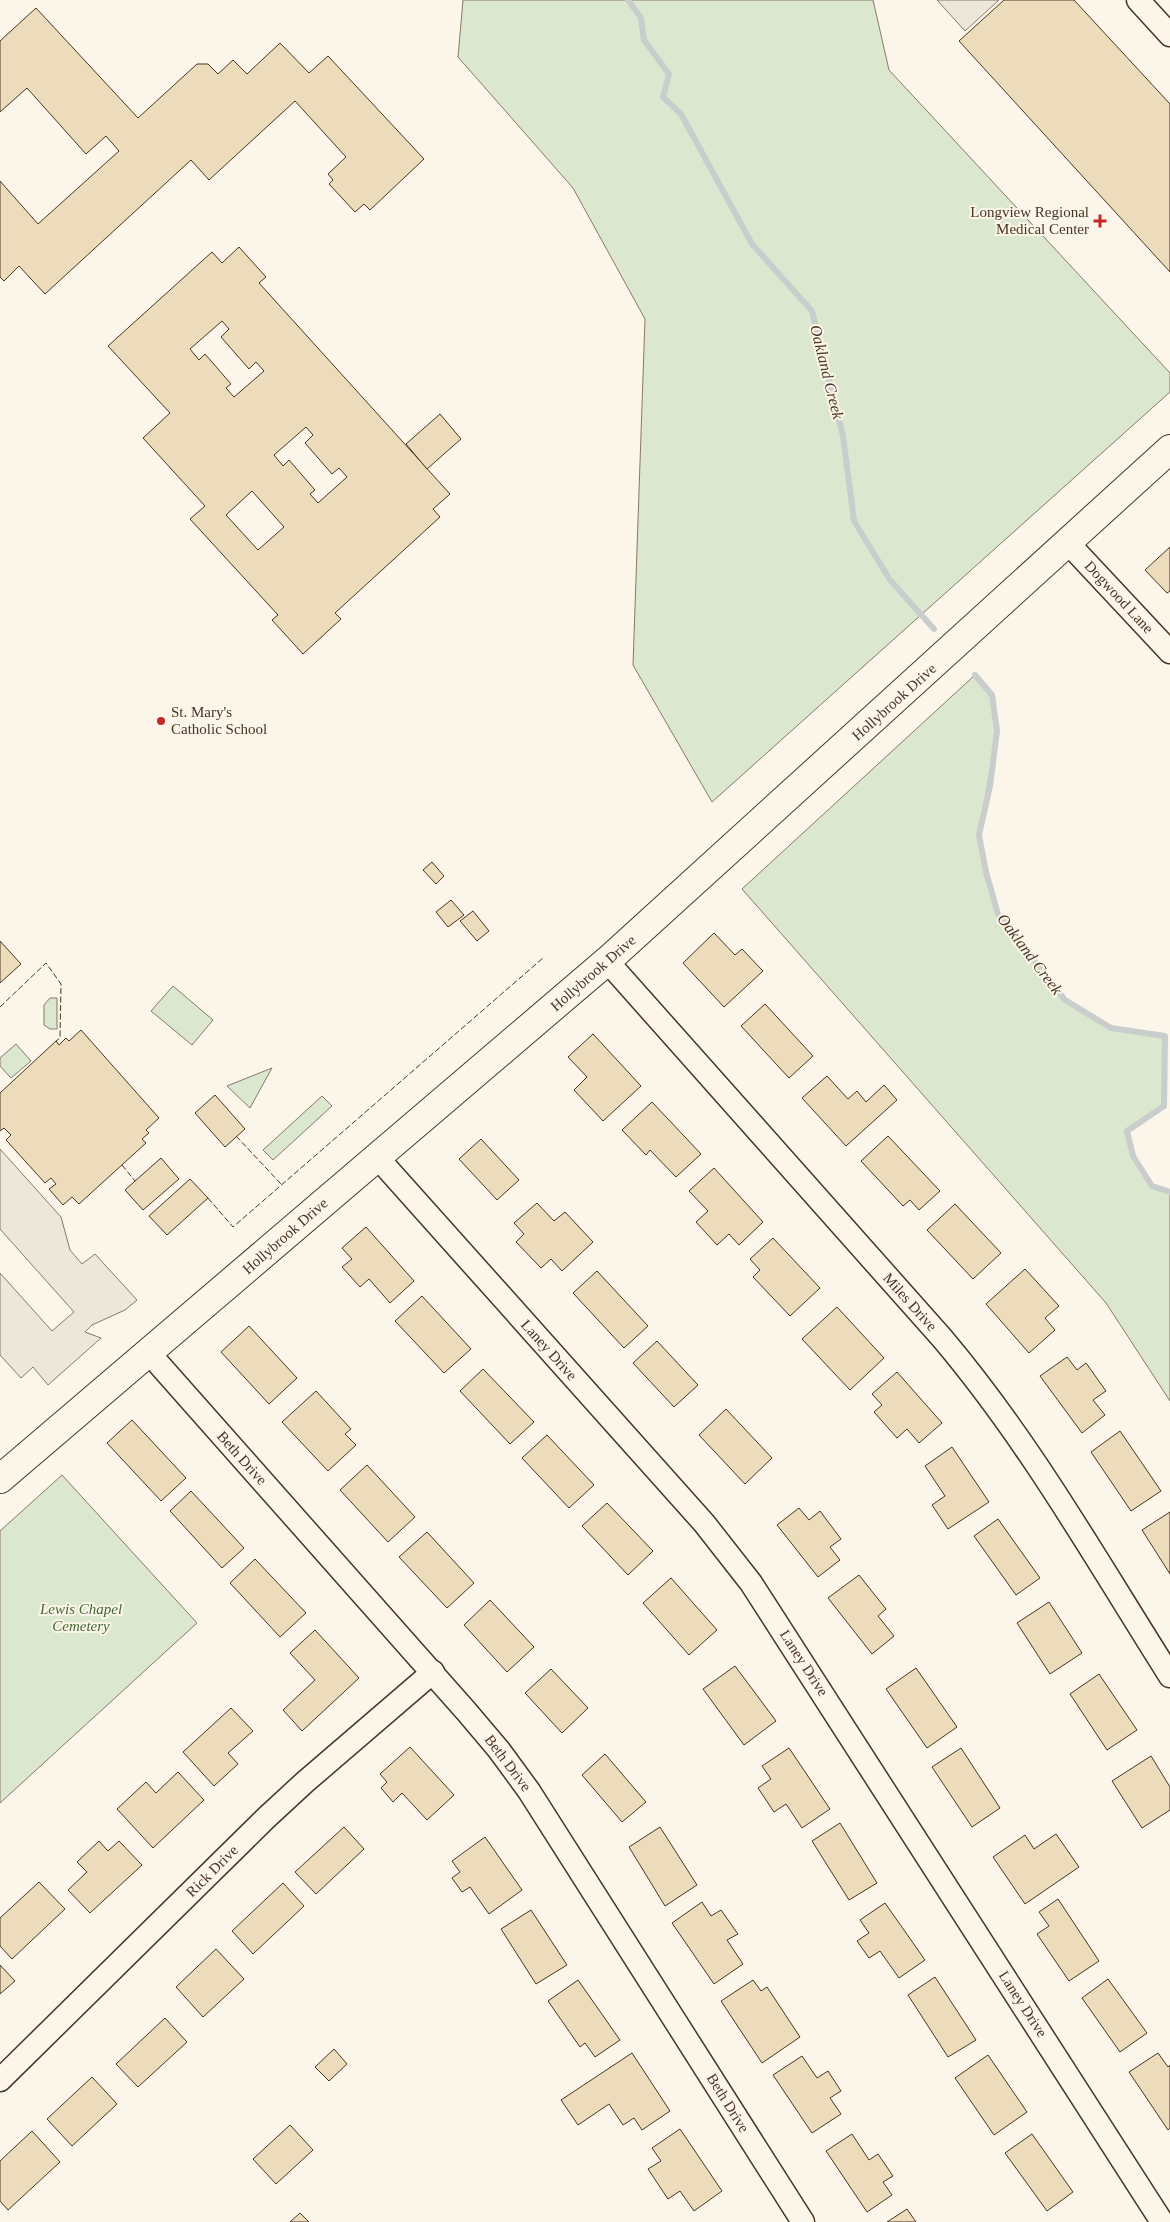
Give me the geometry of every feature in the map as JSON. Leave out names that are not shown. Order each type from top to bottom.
[{"type":"main road","name":"Hollybrook Drive","points":[[0,1479],[607,961],[1170,449]]},
{"type":"street","points":[[1138,0],[1170,35]]},
{"type":"street","name":"Dogwood Lane","points":[[1068,543],[1170,652]]},
{"type":"street","name":"Miles Drive","points":[[607,961],[973,1375],[1015,1432],[1170,1676]]},
{"type":"street","name":"Laney Drive","points":[[378,1157],[704,1524],[752,1583],[1162,2222]]},
{"type":"street","name":"Beth Drive","points":[[149,1353],[500,1750],[529,1791],[803,2222]]},
{"type":"street","name":"Rick Drive","points":[[0,2080],[266,1818],[433,1672]]},
{"type":"green space","points":[[463,0],[873,0],[889,70],[1170,373],[1170,392],[712,802],[633,665],[645,319],[573,188],[458,57]]},
{"type":"green space","points":[[975,675],[992,695],[997,731],[979,835],[998,914],[1065,1000],[1111,1028],[1165,1036],[1164,1106],[1127,1131],[1133,1156],[1152,1186],[1170,1192],[1170,1401],[1106,1303],[742,889]]},
{"type":"green space","points":[[173,986],[213,1020],[192,1045],[151,1011]]},
{"type":"green space","points":[[50,998],[57,998],[57,1029],[50,1029],[44,1025],[44,1005]]},
{"type":"green space","points":[[16,1044],[31,1061],[11,1078],[0,1066],[0,1058]]},
{"type":"green space","points":[[272,1068],[250,1108],[227,1086]]},
{"type":"green space","points":[[322,1096],[332,1106],[273,1160],[263,1150]]},
{"type":"green space","name":"Lewis Chapel Cemetery","points":[[62,1475],[197,1623],[0,1803],[0,1531]]},
{"type":"shaded area","points":[[937,0],[999,0],[965,31]]},
{"type":"shaded area","points":[[0,1149],[61,1217],[70,1250],[82,1264],[95,1254],[137,1300],[125,1310],[92,1325],[85,1332],[101,1338],[48,1385],[33,1367],[21,1378],[0,1355],[0,1273],[52,1331],[74,1312],[0,1229]]},
{"type":"building","points":[[1004,0],[1074,0],[1170,104],[1170,272],[959,41]]},
{"type":"building","points":[[36,8],[138,118],[197,64],[208,64],[218,74],[233,60],[247,74],[280,43],[309,73],[328,56],[424,159],[370,210],[364,204],[355,212],[329,184],[333,180],[328,174],[346,157],[295,101],[209,180],[191,160],[45,294],[19,266],[4,281],[0,277],[0,181],[38,224],[119,151],[106,136],[86,154],[27,88],[0,112],[0,41]]},
{"type":"building","points":[[239,247],[266,277],[259,283],[450,494],[433,509],[440,517],[335,613],[341,619],[303,654],[272,620],[278,615],[190,519],[205,506],[143,438],[170,413],[108,346],[212,252],[222,263]],"holes":[[[222,321],[229,329],[221,337],[249,369],[256,362],[264,371],[234,397],[226,388],[231,384],[205,354],[199,360],[190,349]],[[306,427],[313,435],[305,443],[332,474],[339,468],[347,477],[318,503],[310,494],[315,490],[289,460],[283,466],[274,455]],[[252,491],[284,527],[258,550],[226,515]]]},
{"type":"building","points":[[440,414],[461,439],[427,469],[406,444]]},
{"type":"building","points":[[1170,547],[1170,591],[1167,593],[1145,570]]},
{"type":"building","points":[[432,862],[444,876],[436,884],[423,870]]},
{"type":"building","points":[[451,900],[464,915],[448,927],[436,912]]},
{"type":"building","points":[[473,911],[489,931],[477,941],[460,921]]},
{"type":"building","points":[[714,933],[735,955],[742,949],[763,971],[724,1007],[683,963]]},
{"type":"building","points":[[0,941],[21,964],[0,983]]},
{"type":"building","points":[[765,1004],[813,1056],[789,1078],[741,1026]]},
{"type":"building","points":[[81,1030],[159,1118],[146,1130],[149,1133],[142,1139],[146,1143],[79,1204],[72,1197],[63,1205],[49,1189],[56,1184],[51,1178],[45,1183],[6,1140],[11,1135],[4,1128],[0,1131],[0,1093],[56,1041],[59,1045],[66,1038],[69,1041]]},
{"type":"building","points":[[593,1034],[641,1086],[603,1121],[574,1090],[587,1077],[568,1057]]},
{"type":"building","points":[[827,1076],[848,1099],[857,1091],[866,1102],[884,1085],[897,1100],[846,1146],[802,1098]]},
{"type":"building","points":[[215,1095],[245,1129],[225,1147],[195,1113]]},
{"type":"building","points":[[652,1102],[701,1154],[676,1177],[650,1150],[646,1155],[622,1130]]},
{"type":"building","points":[[888,1136],[940,1191],[919,1210],[910,1200],[903,1206],[861,1161]]},
{"type":"building","points":[[481,1139],[519,1180],[497,1200],[459,1159]]},
{"type":"building","points":[[161,1158],[179,1179],[143,1210],[125,1190]]},
{"type":"building","points":[[714,1168],[763,1222],[739,1245],[729,1234],[717,1245],[696,1222],[708,1211],[689,1191]]},
{"type":"building","points":[[190,1179],[208,1198],[167,1235],[149,1216]]},
{"type":"building","points":[[537,1203],[554,1221],[565,1212],[593,1242],[562,1271],[551,1259],[541,1268],[516,1242],[524,1234],[514,1223]]},
{"type":"building","points":[[955,1204],[1001,1253],[973,1279],[927,1230]]},
{"type":"building","points":[[366,1227],[414,1281],[390,1303],[369,1279],[360,1287],[342,1267],[352,1259],[342,1248]]},
{"type":"building","points":[[773,1238],[820,1288],[790,1316],[753,1277],[760,1270],[750,1259]]},
{"type":"building","points":[[1025,1269],[1059,1306],[1045,1318],[1055,1330],[1029,1353],[986,1304]]},
{"type":"building","points":[[597,1271],[648,1326],[624,1348],[573,1293]]},
{"type":"building","points":[[422,1296],[471,1349],[444,1373],[395,1321]]},
{"type":"building","points":[[837,1307],[884,1358],[850,1390],[802,1339]]},
{"type":"building","points":[[249,1326],[297,1378],[269,1404],[221,1352]]},
{"type":"building","points":[[657,1341],[698,1385],[674,1407],[633,1363]]},
{"type":"building","points":[[1067,1357],[1077,1370],[1086,1363],[1106,1391],[1093,1400],[1105,1415],[1082,1433],[1040,1376]]},
{"type":"building","points":[[483,1369],[534,1422],[510,1444],[460,1391]]},
{"type":"building","points":[[897,1372],[942,1423],[919,1443],[907,1429],[897,1438],[874,1412],[882,1405],[872,1394]]},
{"type":"building","points":[[316,1391],[351,1429],[345,1434],[356,1445],[328,1471],[282,1422]]},
{"type":"building","points":[[726,1409],[772,1458],[745,1484],[699,1435]]},
{"type":"building","points":[[132,1420],[186,1478],[161,1501],[107,1443]]},
{"type":"building","points":[[1120,1431],[1161,1491],[1131,1511],[1091,1452]]},
{"type":"building","points":[[547,1435],[594,1485],[569,1508],[522,1458]]},
{"type":"building","points":[[952,1447],[989,1502],[948,1529],[932,1505],[945,1496],[925,1466]]},
{"type":"building","points":[[367,1465],[415,1517],[388,1542],[340,1490]]},
{"type":"building","points":[[191,1491],[244,1548],[222,1568],[170,1511]]},
{"type":"building","points":[[607,1503],[653,1551],[628,1575],[582,1526]]},
{"type":"building","points":[[799,1508],[809,1520],[820,1511],[841,1539],[830,1547],[840,1560],[818,1577],[777,1525]]},
{"type":"building","points":[[1170,1512],[1170,1574],[1142,1530]]},
{"type":"building","points":[[998,1519],[1040,1578],[1016,1595],[974,1536]]},
{"type":"building","points":[[427,1532],[474,1583],[447,1608],[399,1557]]},
{"type":"building","points":[[255,1559],[306,1613],[280,1637],[230,1583]]},
{"type":"building","points":[[859,1575],[886,1609],[878,1616],[894,1636],[872,1654],[828,1598]]},
{"type":"building","points":[[671,1578],[717,1630],[689,1655],[643,1603]]},
{"type":"building","points":[[490,1600],[534,1647],[507,1672],[464,1625]]},
{"type":"building","points":[[1049,1602],[1082,1653],[1050,1674],[1017,1623]]},
{"type":"building","points":[[315,1630],[359,1678],[302,1731],[283,1710],[315,1680],[290,1653]]},
{"type":"building","points":[[735,1666],[776,1721],[744,1745],[703,1689]]},
{"type":"building","points":[[916,1668],[957,1727],[927,1748],[886,1689]]},
{"type":"building","points":[[551,1669],[588,1708],[562,1733],[525,1693]]},
{"type":"building","points":[[1099,1674],[1137,1730],[1107,1750],[1070,1694]]},
{"type":"building","points":[[231,1708],[253,1731],[228,1753],[238,1764],[214,1786],[183,1752]]},
{"type":"building","points":[[410,1747],[454,1795],[427,1820],[402,1793],[393,1802],[381,1788],[387,1782],[380,1774]]},
{"type":"building","points":[[789,1748],[830,1809],[802,1828],[786,1804],[774,1812],[758,1788],[771,1779],[762,1766]]},
{"type":"building","points":[[961,1748],[1000,1808],[972,1827],[932,1767]]},
{"type":"building","points":[[605,1754],[646,1802],[622,1822],[582,1775]]},
{"type":"building","points":[[1151,1756],[1170,1787],[1170,1810],[1142,1828],[1112,1781]]},
{"type":"building","points":[[178,1772],[204,1800],[153,1848],[117,1809],[146,1782],[156,1793]]},
{"type":"building","points":[[840,1823],[877,1883],[849,1900],[812,1841]]},
{"type":"building","points":[[344,1827],[364,1849],[316,1894],[295,1872]]},
{"type":"building","points":[[660,1827],[697,1885],[665,1906],[629,1847]]},
{"type":"building","points":[[1056,1834],[1079,1867],[1025,1904],[993,1857],[1025,1835],[1034,1849]]},
{"type":"building","points":[[485,1837],[522,1890],[489,1914],[470,1887],[462,1892],[452,1878],[460,1872],[452,1861]]},
{"type":"building","points":[[99,1841],[108,1851],[119,1841],[142,1865],[90,1913],[68,1890],[87,1872],[77,1862]]},
{"type":"building","points":[[39,1882],[65,1909],[12,1959],[0,1946],[0,1918]]},
{"type":"building","points":[[283,1883],[304,1906],[253,1954],[232,1931]]},
{"type":"building","points":[[1058,1899],[1099,1961],[1069,1981],[1037,1934],[1049,1926],[1039,1912]]},
{"type":"building","points":[[702,1902],[711,1916],[721,1910],[738,1934],[727,1940],[743,1964],[714,1984],[672,1923]]},
{"type":"building","points":[[885,1903],[925,1960],[899,1978],[880,1951],[869,1958],[857,1941],[869,1933],[860,1920]]},
{"type":"building","points":[[531,1910],[567,1965],[536,1984],[501,1929]]},
{"type":"building","points":[[216,1949],[244,1979],[203,2017],[176,1987]]},
{"type":"building","points":[[0,1965],[15,1981],[0,1994]]},
{"type":"building","points":[[935,1977],[976,2040],[948,2057],[908,1995]]},
{"type":"building","points":[[1108,1979],[1147,2033],[1120,2052],[1082,1998]]},
{"type":"building","points":[[578,1980],[620,2040],[595,2057],[585,2043],[580,2047],[548,2001]]},
{"type":"building","points":[[753,1980],[761,1991],[767,1987],[800,2037],[762,2063],[721,2001]]},
{"type":"building","points":[[165,2018],[187,2042],[138,2087],[116,2064]]},
{"type":"building","points":[[334,2049],[347,2064],[329,2081],[315,2067]]},
{"type":"building","points":[[632,2053],[670,2111],[642,2130],[634,2118],[623,2125],[609,2104],[578,2125],[561,2100]]},
{"type":"building","points":[[1158,2053],[1168,2067],[1170,2065],[1170,2128],[1168,2130],[1129,2072]]},
{"type":"building","points":[[988,2055],[1027,2112],[994,2135],[955,2078]]},
{"type":"building","points":[[802,2056],[817,2078],[828,2071],[841,2091],[830,2098],[841,2114],[812,2133],[773,2075]]},
{"type":"building","points":[[92,2077],[117,2104],[72,2146],[47,2119]]},
{"type":"building","points":[[290,2125],[313,2150],[276,2184],[253,2159]]},
{"type":"building","points":[[680,2129],[722,2191],[694,2211],[680,2191],[668,2199],[648,2169],[661,2161],[652,2148]]},
{"type":"building","points":[[32,2131],[60,2162],[8,2210],[0,2201],[0,2161]]},
{"type":"building","points":[[852,2134],[869,2160],[878,2154],[893,2176],[883,2182],[892,2195],[867,2212],[826,2151]]},
{"type":"building","points":[[1032,2134],[1073,2192],[1047,2211],[1005,2153]]},
{"type":"building","points":[[907,2209],[916,2222],[887,2222]]},
{"type":"building","points":[[300,2213],[309,2222],[290,2222]]},
{"type":"waterway","name":"Oakland Creek","points":[[628,0],[641,18],[644,40],[669,74],[663,97],[681,114],[752,244],[812,311],[843,436],[854,521],[890,580],[934,629]]},
{"type":"waterway","name":"Oakland Creek","points":[[975,675],[992,695],[997,731],[990,786],[979,835],[986,872],[998,914],[1065,1000],[1111,1028],[1165,1036],[1164,1106],[1127,1131],[1133,1156],[1152,1186],[1170,1192]]},
{"type":"fence","points":[[208,1198],[233,1227],[543,958]]},
{"type":"fence","points":[[0,1007],[46,963],[61,984],[60,1038],[56,1041]]},
{"type":"fence","points":[[236,1136],[281,1184]]},
{"type":"fence","points":[[122,1165],[135,1181]]},
{"type":"place","name":"Longview Regional Medical Center","points":[[1100,221]]},
{"type":"place","name":"St. Mary's Catholic School","points":[[161,721]]}]
